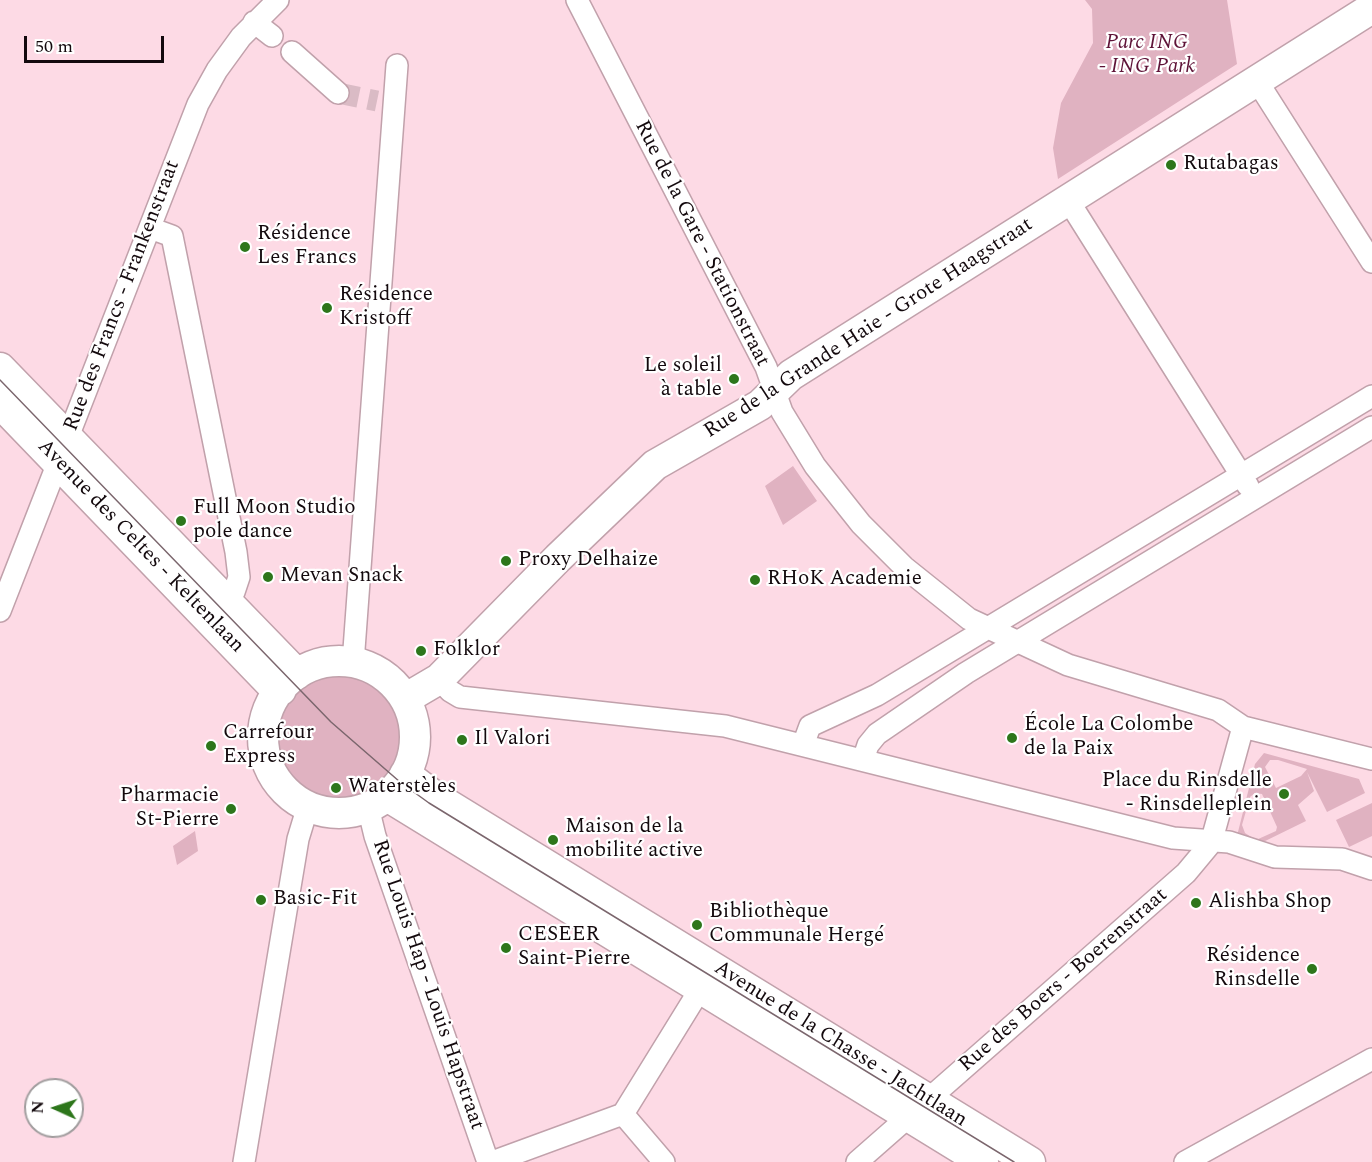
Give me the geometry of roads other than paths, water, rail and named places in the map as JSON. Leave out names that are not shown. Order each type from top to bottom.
[{"type":"street","name":"Rue des Francs - Frankenstraat","points":[[0,611],[198,104],[217,70],[254,22],[278,0]]},
{"type":"street","name":"Rue de la Gare - Stationstraat","points":[[577,0],[766,367],[782,412],[815,466],[861,524],[904,567],[969,619],[1068,665],[1218,710],[1243,727]]},
{"type":"street","name":"Rue de la Grande Haie - Grote Haagstraat","points":[[405,699],[439,680],[558,558],[656,465],[760,405],[791,375],[1372,8]]},
{"type":"street","points":[[254,22],[272,36]]},
{"type":"street","points":[[292,52],[338,93]]},
{"type":"street","points":[[354,663],[385,101],[397,65]]},
{"type":"street","points":[[1257,81],[1372,262]]},
{"type":"street","points":[[1068,200],[1255,497]]},
{"type":"street","points":[[150,228],[172,236],[236,552],[239,577],[234,592],[217,609]]},
{"type":"street","name":"Avenue des Celtes - Keltenlaan","points":[[0,368],[64,451],[289,682]]},
{"type":"street","points":[[803,745],[810,726],[877,695],[1372,396]]},
{"type":"street","name":"Avenue des Celtes - Keltenlaan","points":[[0,403],[64,451]]},
{"type":"street","points":[[863,760],[868,745],[900,716],[1372,427]]},
{"type":"street","points":[[323,663],[354,663],[383,675],[405,699],[415,733],[413,756],[387,793],[338,813],[308,806],[294,798],[279,782],[265,750],[267,716],[289,682],[323,663]]},
{"type":"street","points":[[439,680],[460,697],[725,726],[1173,838],[1212,843],[1229,842],[1275,857],[1342,859],[1372,869]]},
{"type":"street","points":[[1212,843],[1243,727],[1372,759]]},
{"type":"street","name":"Avenue de la Chasse - Jachtlaan","points":[[387,793],[434,796],[707,978],[919,1108],[1030,1162]]},
{"type":"street","name":"Rue Louis Hap - Louis Hapstraat","points":[[387,793],[375,836],[490,1162]]},
{"type":"street","points":[[244,1162],[298,839],[308,806]]},
{"type":"street","name":"Rue des Boers - Boerenstraat","points":[[857,1162],[1186,873],[1212,843]]},
{"type":"street","points":[[490,1162],[623,1114],[707,978]]},
{"type":"street","points":[[1185,1162],[1372,1059]]},
{"type":"street","name":"Avenue de la Chasse - Jachtlaan","points":[[919,1108],[983,1162]]},
{"type":"street","points":[[623,1114],[664,1162]]},
{"type":"tunnel","points":[[338,93],[377,101]]},
{"type":"tram line","points":[[0,380],[331,722],[400,782],[429,803],[1014,1162]]},
{"type":"place","name":"Rutabagas","points":[[1171,165]]},
{"type":"place","name":"Résidence Les Francs","points":[[245,247]]},
{"type":"place","name":"Résidence Kristoff","points":[[327,308]]},
{"type":"place","name":"Le soleil à table","points":[[734,379]]},
{"type":"place","name":"Full Moon Studio pole dance","points":[[181,521]]},
{"type":"place","name":"Proxy Delhaize","points":[[506,561]]},
{"type":"place","name":"Mevan Snack","points":[[268,577]]},
{"type":"place","name":"RHoK Academie","points":[[755,580]]},
{"type":"place","name":"Folklor","points":[[421,651]]},
{"type":"place","name":"École La Colombe de la Paix","points":[[1012,738]]},
{"type":"place","name":"Il Valori","points":[[462,740]]},
{"type":"place","name":"Carrefour Express","points":[[211,746]]},
{"type":"place","name":"Waterstèles","points":[[336,788]]},
{"type":"place","name":"Place du Rinsdelle - Rinsdelleplein","points":[[1284,794]]},
{"type":"place","name":"Pharmacie St-Pierre","points":[[231,809]]},
{"type":"place","name":"Maison de la mobilité active","points":[[553,840]]},
{"type":"place","name":"Basic-Fit","points":[[261,900]]},
{"type":"place","name":"Alishba Shop","points":[[1196,903]]},
{"type":"place","name":"Bibliothèque Communale Hergé","points":[[697,925]]},
{"type":"place","name":"CESEER Saint-Pierre","points":[[506,948]]},
{"type":"place","name":"Résidence Rinsdelle","points":[[1312,969]]},
{"type":"park label","name":"Parc ING - ING Park","points":[[1147,56]]}]
